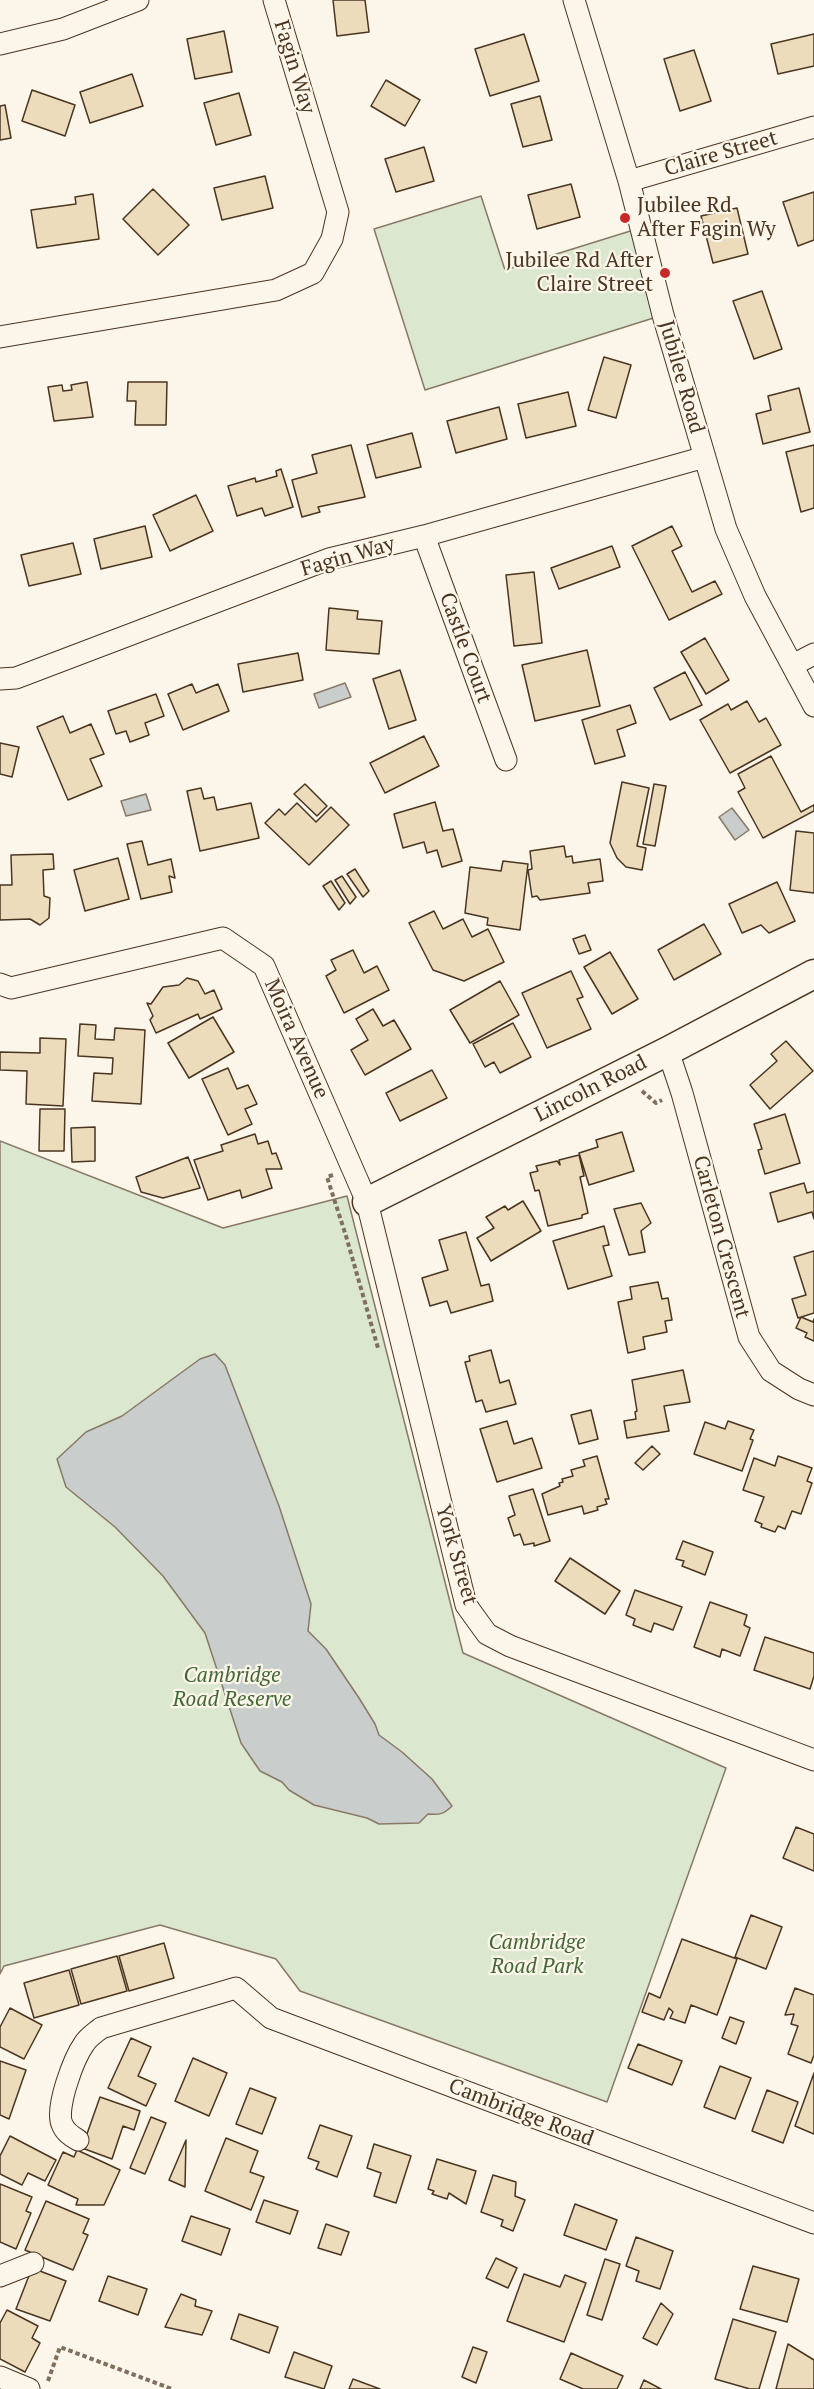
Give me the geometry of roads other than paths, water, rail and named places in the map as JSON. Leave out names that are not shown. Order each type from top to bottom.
[{"type":"street","points":[[0,44],[63,29],[138,0]]},
{"type":"street","name":"Fagin Way","points":[[0,337],[276,290],[313,273],[332,239],[338,212],[274,0]]},
{"type":"street","name":"Jubilee Road","points":[[574,0],[628,181],[663,315],[726,529],[755,596],[814,706]]},
{"type":"street","name":"Claire Street","points":[[628,181],[814,127]]},
{"type":"street","name":"Fagin Way","points":[[0,679],[16,678],[328,559],[424,536],[705,457]]},
{"type":"street","name":"Castle Court","points":[[424,536],[506,760]]},
{"type":"street","points":[[793,665],[814,654]]},
{"type":"street","name":"Moira Avenue","points":[[0,984],[11,988],[223,938],[264,966],[367,1202]]},
{"type":"street","name":"Lincoln Road","points":[[367,1202],[668,1051],[814,974]]},
{"type":"street","name":"Carleton Crescent","points":[[668,1051],[682,1093],[749,1337],[771,1371],[799,1389],[814,1395]]},
{"type":"street","name":"York Street","points":[[367,1202],[466,1605],[487,1634],[510,1646],[814,1760]]},
{"type":"street","name":"Cambridge Road","points":[[78,2140],[68,2133],[61,2122],[62,2106],[78,2056],[92,2035],[101,2028],[236,1988],[271,2018],[814,2223]]},
{"type":"street","points":[[0,2276],[33,2263]]},
{"type":"street","points":[[0,2377],[29,2389]]},
{"type":"place","name":"Jubilee Rd After Fagin Wy","points":[[625,218]]},
{"type":"place","name":"Jubilee Rd After Claire Street","points":[[665,273]]},
{"type":"park label","name":"Cambridge Road Reserve","points":[[232,1688]]},
{"type":"park label","name":"Cambridge Road Park","points":[[537,1955]]}]
